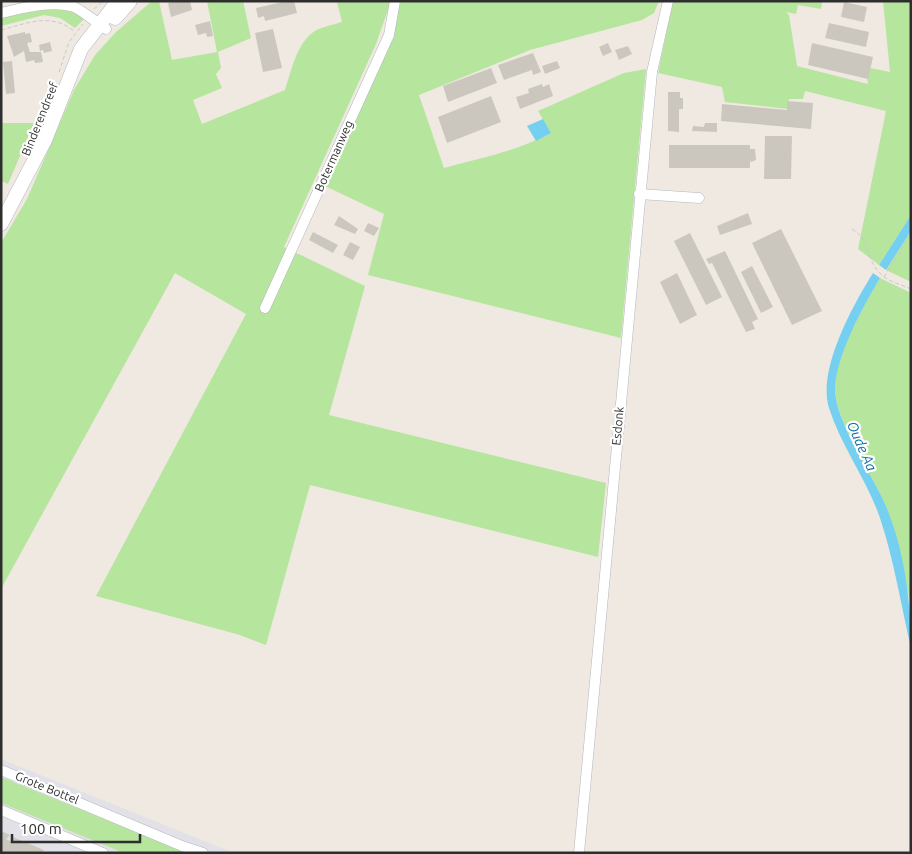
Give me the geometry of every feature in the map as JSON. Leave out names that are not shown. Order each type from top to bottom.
[{"type":"main road","points":[[102,26],[118,1]]},
{"type":"main road","points":[[102,26],[130,1]]},
{"type":"main road","name":"Binderendreef","points":[[1,224],[45,140],[81,49],[102,26]]},
{"type":"street","name":"Botermanweg","points":[[264,308],[389,35],[395,1]]},
{"type":"street","name":"Esdonk","points":[[579,853],[639,194],[652,72],[668,1]]},
{"type":"street","points":[[1,13],[47,3],[60,4],[73,7],[102,26]]},
{"type":"street","points":[[639,194],[699,198]]},
{"type":"street","name":"Grote Bottel","points":[[1,770],[182,846],[203,853]]},
{"type":"street","points":[[1,810],[103,853]]},
{"type":"path","name":"Binderendreef","points":[[1,30],[46,20],[59,21],[76,33],[69,42],[58,76]]},
{"type":"path","points":[[852,229],[862,235],[868,244],[876,270],[883,277],[911,289]]},
{"type":"path","points":[[883,277],[911,234]]},
{"type":"shaded area","points":[[1,759],[234,853],[1,853]]},
{"type":"green space","points":[[152,1],[159,1],[172,60],[217,52],[207,1],[243,1],[251,38],[218,52],[221,68],[216,74],[222,88],[193,100],[202,124],[285,90],[298,52],[306,38],[318,29],[342,22],[337,2],[327,1],[391,1],[376,44],[284,247],[365,286],[329,415],[606,483],[598,557],[310,485],[266,645],[240,635],[96,596],[246,314],[175,273],[1,589],[1,243],[27,199],[74,90],[95,55],[116,32]]},
{"type":"green space","points":[[401,1],[659,1],[654,13],[642,20],[530,50],[419,95],[444,168],[512,149],[551,133],[538,111],[624,73],[646,69],[621,338],[368,275],[384,214],[325,186],[389,42]]},
{"type":"green space","points":[[673,1],[822,1],[821,9],[798,5],[796,14],[786,12],[789,15],[797,66],[868,84],[867,78],[870,68],[890,72],[883,1],[911,1],[911,215],[879,265],[858,249],[886,111],[805,91],[803,99],[789,99],[788,109],[725,102],[722,87],[658,73]]},
{"type":"green space","points":[[59,8],[74,12],[84,19],[75,28],[60,18],[44,15],[1,26],[1,16]]},
{"type":"green space","points":[[1,123],[34,123],[8,184],[1,181]]},
{"type":"green space","points":[[911,231],[911,282],[886,270]]},
{"type":"green space","points":[[880,278],[911,293],[911,605],[890,517],[848,434],[837,405],[835,390],[839,364],[844,348],[858,317]]},
{"type":"green space","points":[[1,777],[187,853],[124,853],[1,803]]},
{"type":"water","points":[[543,119],[551,133],[536,141],[527,126]]},
{"type":"water","points":[[911,215],[911,231],[886,270],[879,265]]},
{"type":"water","points":[[873,273],[880,278],[845,347],[836,377],[835,390],[841,417],[879,491],[892,521],[902,556],[908,593],[911,648],[893,566],[880,518],[875,504],[834,422],[829,408],[827,393],[828,375],[839,338],[856,302]]},
{"type":"building","points":[[190,1],[192,10],[171,17],[168,3]]},
{"type":"building","points":[[294,1],[297,13],[265,21],[264,16],[258,18],[256,8]]},
{"type":"building","points":[[844,2],[867,7],[864,22],[841,17]]},
{"type":"building","points":[[210,21],[213,36],[207,37],[206,33],[198,35],[195,25]]},
{"type":"building","points":[[829,23],[869,32],[866,47],[825,38]]},
{"type":"building","points":[[273,29],[282,68],[263,72],[255,33]]},
{"type":"building","points":[[25,32],[25,34],[30,33],[32,42],[27,43],[30,52],[41,52],[43,62],[35,63],[34,60],[26,62],[24,51],[14,57],[7,36]]},
{"type":"building","points":[[50,42],[52,51],[44,53],[43,50],[40,51],[39,45]]},
{"type":"building","points":[[608,43],[612,52],[603,56],[599,47]]},
{"type":"building","points":[[812,43],[873,57],[868,79],[808,65]]},
{"type":"building","points":[[628,46],[632,54],[619,60],[615,50]]},
{"type":"building","points":[[533,53],[541,72],[533,75],[532,70],[504,80],[498,65]]},
{"type":"building","points":[[12,61],[15,93],[6,94],[3,62]]},
{"type":"building","points":[[557,61],[560,68],[545,74],[542,66]]},
{"type":"building","points":[[491,68],[497,83],[448,102],[443,86]]},
{"type":"building","points":[[542,84],[543,87],[549,84],[553,96],[520,109],[516,97],[529,93],[528,89]]},
{"type":"building","points":[[668,92],[680,92],[680,98],[683,98],[683,109],[679,109],[679,132],[668,131]]},
{"type":"building","points":[[491,96],[501,122],[447,143],[438,117]]},
{"type":"building","points":[[787,101],[813,103],[811,129],[721,121],[722,104],[787,110]]},
{"type":"building","points":[[705,123],[717,123],[717,132],[692,131],[693,126],[704,127]]},
{"type":"building","points":[[765,136],[792,136],[791,179],[764,179]]},
{"type":"building","points":[[669,145],[750,145],[750,149],[755,149],[756,160],[751,162],[750,160],[750,168],[669,168]]},
{"type":"building","points":[[748,213],[752,224],[720,235],[717,226]]},
{"type":"building","points":[[339,216],[358,229],[355,234],[334,225]]},
{"type":"building","points":[[368,223],[379,228],[374,236],[364,231]]},
{"type":"building","points":[[781,229],[822,311],[792,325],[752,243]]},
{"type":"building","points":[[313,232],[338,245],[333,253],[309,240]]},
{"type":"building","points":[[690,233],[722,297],[706,305],[674,241]]},
{"type":"building","points":[[350,242],[360,247],[353,260],[343,255]]},
{"type":"building","points":[[725,251],[758,319],[752,322],[755,329],[746,332],[712,263],[709,264],[706,259]]},
{"type":"building","points":[[752,266],[773,307],[761,313],[741,272]]},
{"type":"building","points":[[677,273],[697,315],[680,324],[660,282]]},
{"type":"building","points":[[1,831],[10,835],[6,839],[10,841],[13,837],[44,850],[42,853],[1,853]]},
{"type":"water label","name":"Oude Aa","points":[[862,446]]}]
